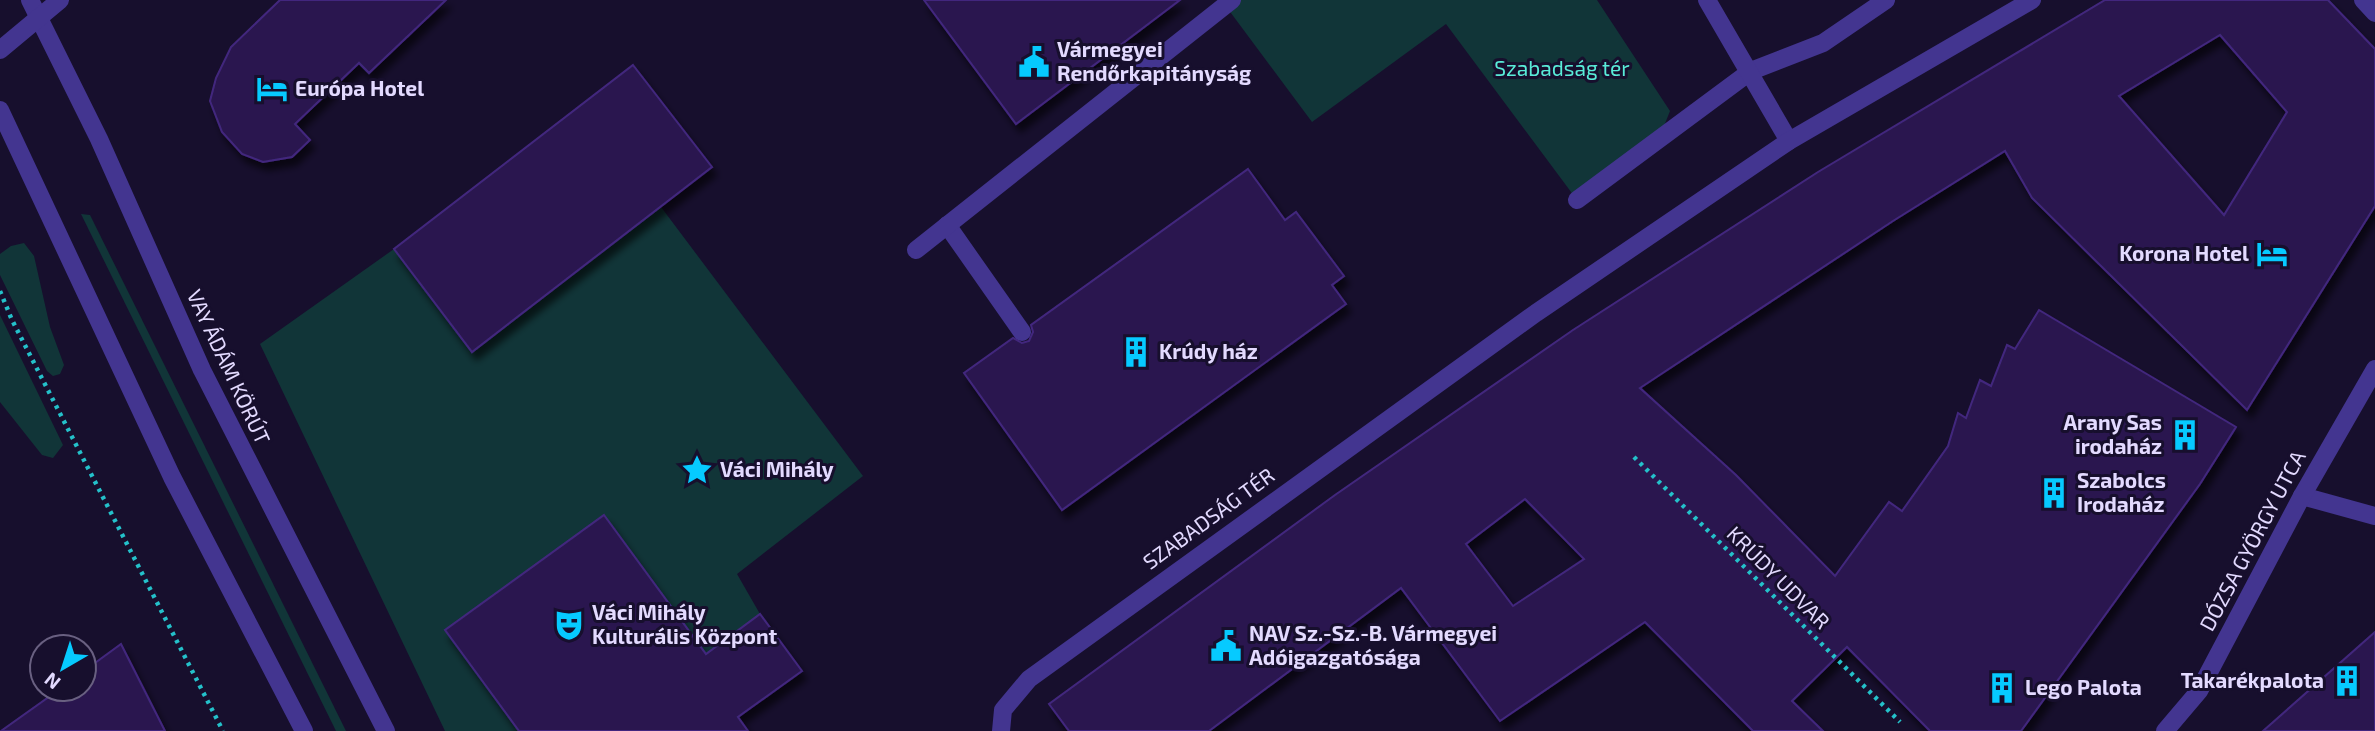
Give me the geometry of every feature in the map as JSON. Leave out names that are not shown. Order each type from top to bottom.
[{"type":"street","name":"VAY ÁDÁM KÖRÚT","points":[[30,0],[103,149],[202,370],[386,731]]},
{"type":"street","points":[[0,50],[60,0]]},
{"type":"street","points":[[916,250],[1232,0]]},
{"type":"street","points":[[1707,0],[1751,71],[1789,141]]},
{"type":"street","points":[[1577,200],[1751,71],[1823,43],[1886,0]]},
{"type":"street","name":"SZABADSÁG TÉR","points":[[1001,731],[1003,710],[1029,679],[1536,313],[1789,141],[2032,0]]},
{"type":"street","points":[[2363,0],[2375,13]]},
{"type":"street","points":[[0,110],[172,477],[304,731]]},
{"type":"street","points":[[947,225],[1022,332]]},
{"type":"street","name":"DÓZSA GYÖRGY UTCA","points":[[2165,731],[2199,691],[2302,496],[2375,369]]},
{"type":"street","points":[[2302,496],[2375,516]]},
{"type":"path","points":[[0,291],[12,320],[223,731]]},
{"type":"path","name":"KRÚDY UDVAR","points":[[1634,457],[1900,722]]},
{"type":"green space","name":"Szabadság tér","points":[[1232,0],[1597,0],[1670,111],[1660,136],[1577,200],[1446,24],[1312,122],[1225,5]]},
{"type":"green space","points":[[661,207],[863,476],[737,574],[760,614],[706,654],[604,515],[446,630],[519,731],[445,731],[260,344],[394,249],[473,352]]},
{"type":"green space","points":[[81,214],[90,215],[346,731],[336,731]]},
{"type":"green space","points":[[24,243],[34,256],[50,327],[64,365],[60,374],[53,376],[47,371],[0,275],[0,254],[11,246]]},
{"type":"green space","points":[[0,315],[63,445],[53,458],[42,455],[0,402]]},
{"type":"building","name":"Európa Hotel","points":[[280,0],[446,0],[369,73],[359,63],[295,124],[310,140],[292,157],[263,162],[242,154],[222,132],[210,101],[216,78],[231,47]]},
{"type":"building","name":"Vármegyei Rendőrkapitányság","points":[[924,0],[1180,0],[1016,124]]},
{"type":"building","points":[[2105,0],[2328,0],[2375,49],[2375,206],[2247,410],[2032,198],[2005,151],[1893,221],[1640,388],[1736,475],[1835,576],[1889,502],[1902,511],[1948,446],[1958,413],[1966,418],[1980,380],[1991,386],[2007,345],[2015,349],[2039,310],[2236,427],[2200,484],[2021,731],[1930,731],[1847,647],[1792,701],[1823,731],[1753,731],[1645,622],[1500,721],[1401,588],[1209,731],[1069,731],[1049,704],[1335,495],[1573,330],[1818,172]],"holes":[[[2220,35],[2287,112],[2224,215],[2119,96]],[[1525,499],[1584,559],[1513,606],[1466,544]]]},
{"type":"building","points":[[633,65],[712,167],[472,352],[394,249]]},
{"type":"building","name":"Krúdy ház","points":[[1248,169],[1285,220],[1296,212],[1344,276],[1332,285],[1346,304],[1062,510],[964,373],[1013,338],[1022,343],[1029,341],[1033,332],[1031,325]]},
{"type":"building","name":"Váci Mihály Kulturális Központ","points":[[604,515],[706,654],[760,614],[802,671],[738,717],[748,731],[519,731],[445,630]]},
{"type":"building","name":"Takarékpalota","points":[[2375,632],[2375,731],[2263,731]]},
{"type":"building","points":[[121,644],[165,731],[1,731],[40,703],[98,703],[98,661]]},
{"type":"place","name":"Vármegyei Rendőrkapitányság","points":[[1034,62]]},
{"type":"place","name":"Európa Hotel","points":[[272,89]]},
{"type":"place","name":"Korona Hotel","points":[[2272,254]]},
{"type":"place","name":"Krúdy ház","points":[[1136,352]]},
{"type":"place","name":"Arany Sas irodaház","points":[[2185,435]]},
{"type":"place","name":"Váci Mihály","points":[[697,470]]},
{"type":"place","name":"Szabolcs Irodaház","points":[[2054,493]]},
{"type":"place","name":"Váci Mihály Kulturális Központ","points":[[569,625]]},
{"type":"place","name":"NAV Sz.-Sz.-B. Vármegyei Adóigazgatósága","points":[[1226,646]]},
{"type":"place","name":"Takarékpalota","points":[[2347,681]]},
{"type":"place","name":"Lego Palota","points":[[2002,688]]}]
